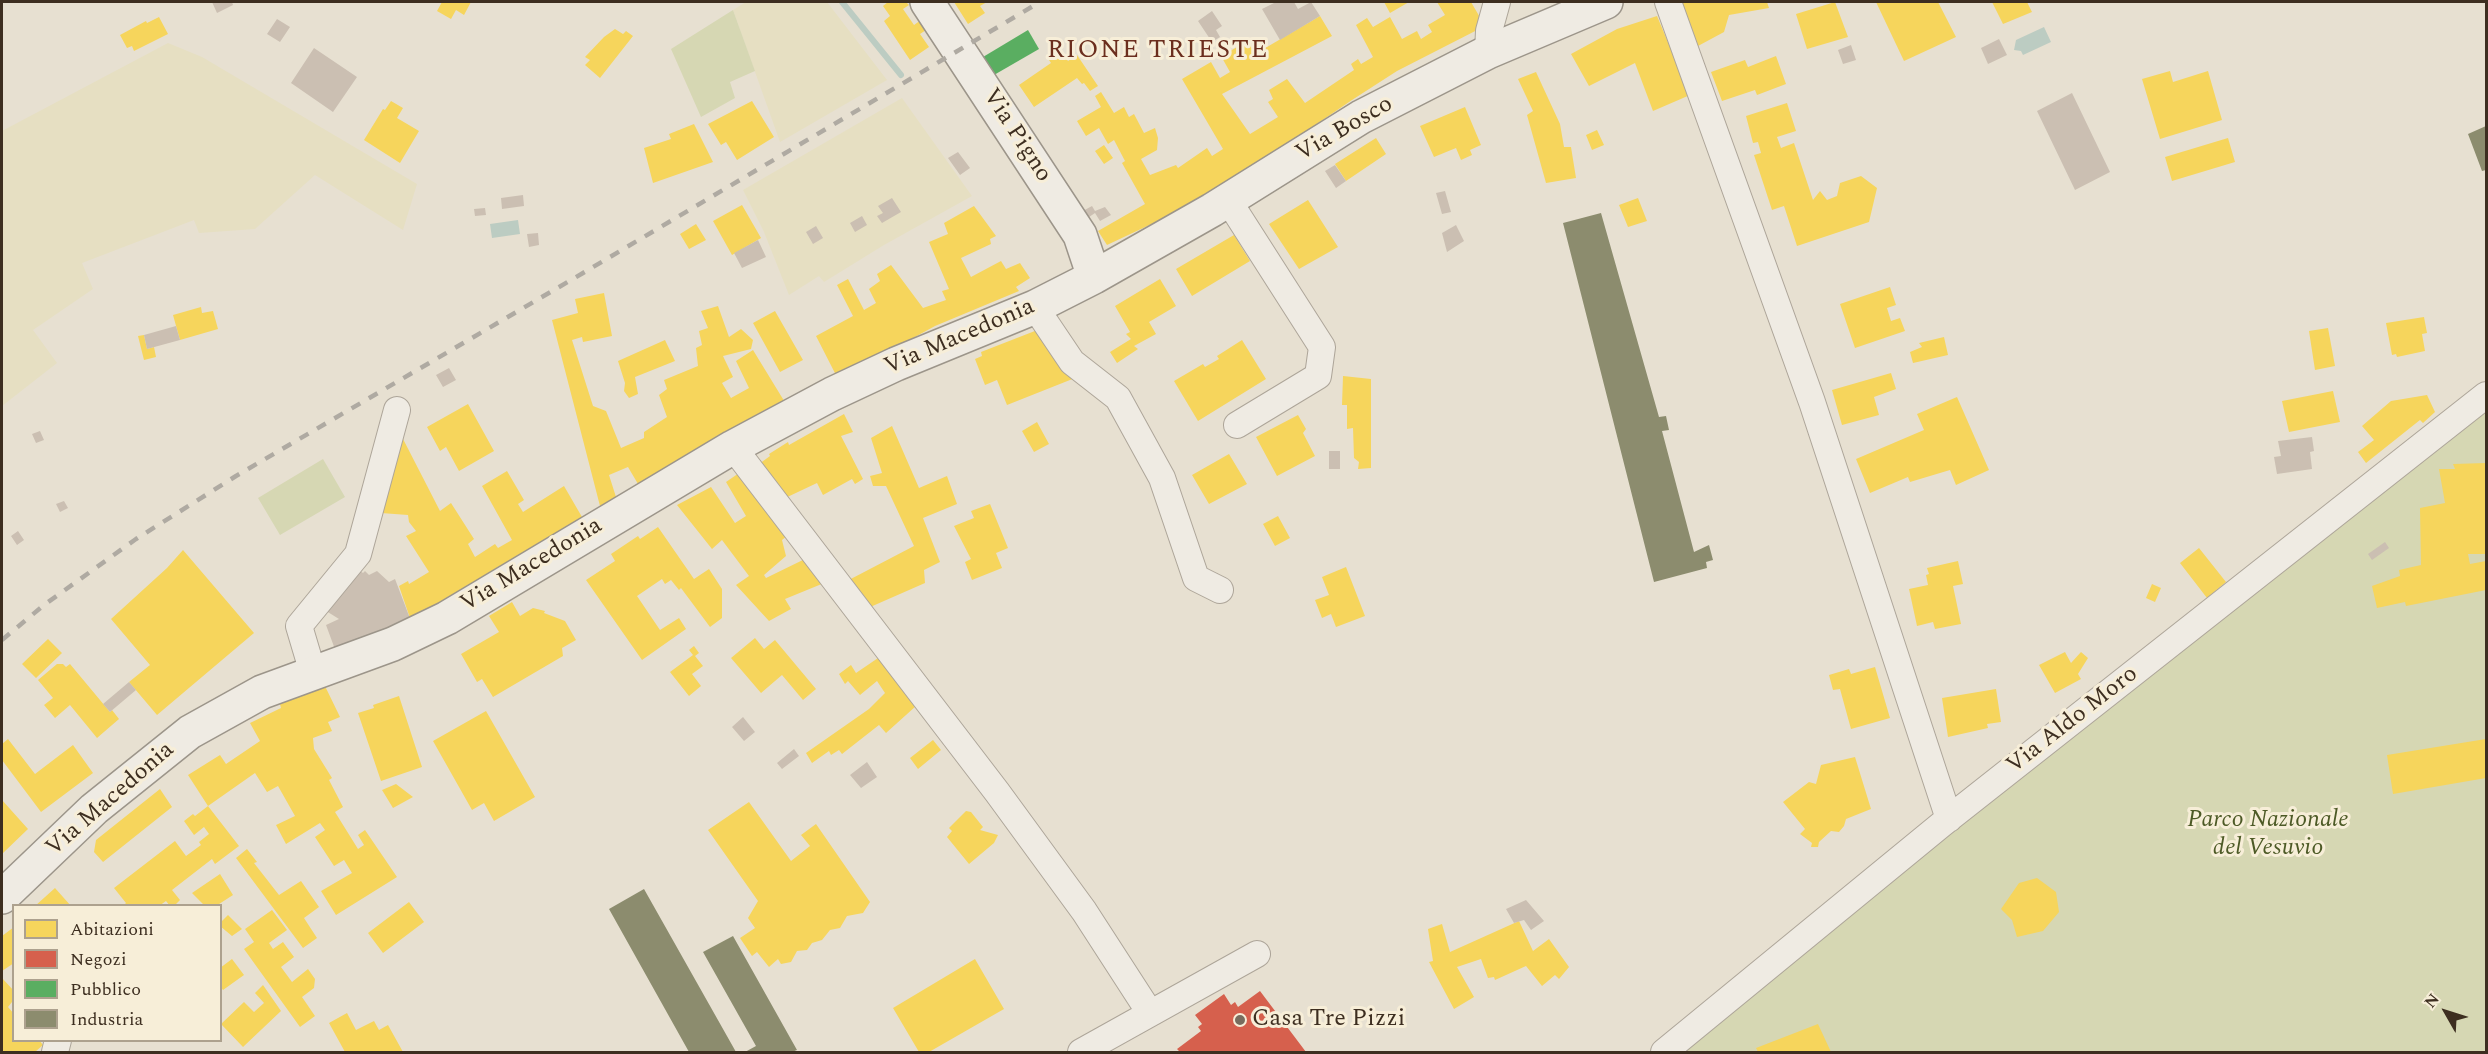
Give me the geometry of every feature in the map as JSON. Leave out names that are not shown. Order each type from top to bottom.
[{"type":"main road","name":"Via Pigno","points":[[927,2],[1080,235],[1094,277]]},
{"type":"main road","name":"Via Bosco","points":[[1094,277],[1228,200],[1361,117],[1488,52],[1606,2]]},
{"type":"main road","name":"Via Macedonia","points":[[2,897],[94,809],[190,732],[262,692],[393,644],[447,618],[733,447],[832,394],[885,369],[1035,307],[1094,277]]},
{"type":"street","points":[[1488,52],[1489,31],[1497,2]]},
{"type":"street","points":[[1668,2],[1812,402],[1949,819]]},
{"type":"street","points":[[1228,200],[1322,347],[1318,376],[1237,425]]},
{"type":"street","points":[[1035,307],[1072,362],[1118,398],[1162,478],[1196,578],[1220,590]]},
{"type":"street","name":"Via Aldo Moro","points":[[1678,1049],[1949,819],[2487,395]]},
{"type":"street","points":[[313,673],[299,626],[358,554],[397,410]]},
{"type":"street","points":[[733,447],[1004,801],[1084,911],[1150,1013]]},
{"type":"street","points":[[1081,1053],[1257,954]]},
{"type":"shaded area","points":[[746,2],[827,2],[887,80],[780,142],[733,10]]},
{"type":"shaded area","points":[[2044,27],[2051,42],[2023,55],[2021,51],[2014,50],[2016,40]]},
{"type":"shaded area","points":[[168,43],[202,57],[417,184],[403,230],[315,175],[255,229],[199,233],[194,220],[82,263],[93,289],[33,330],[57,363],[2,406],[2,131]]},
{"type":"shaded area","points":[[902,98],[972,196],[884,245],[824,282],[819,276],[789,295],[764,232],[743,190]]},
{"type":"shaded area","points":[[518,220],[520,234],[492,238],[490,224]]},
{"type":"green space","points":[[733,10],[755,71],[730,82],[735,98],[701,117],[671,49]]},
{"type":"green space","name":"Parco Nazionale del Vesuvio","points":[[2486,381],[2486,1052],[1656,1052],[2173,630]]},
{"type":"green space","points":[[323,459],[345,497],[280,535],[258,498]]},
{"type":"building: Abitazioni","points":[[442,2],[471,2],[464,15],[456,10],[451,19],[437,11]]},
{"type":"building: Abitazioni","points":[[888,2],[906,2],[909,5],[903,9],[914,25],[921,20],[926,30],[920,34],[929,47],[910,60],[884,21],[890,16],[883,6]]},
{"type":"building: Abitazioni","points":[[954,2],[987,2],[980,6],[985,13],[968,24]]},
{"type":"building: Abitazioni","points":[[1384,2],[1409,2],[1390,13]]},
{"type":"building: Abitazioni","points":[[1437,2],[1471,2],[1485,26],[1397,71],[1211,196],[1107,245],[1098,231],[1145,204],[1122,163],[1125,161],[1114,140],[1108,144],[1099,128],[1086,136],[1077,121],[1101,107],[1095,96],[1101,92],[1114,113],[1124,107],[1129,117],[1134,114],[1144,133],[1155,128],[1158,138],[1157,150],[1141,159],[1150,175],[1176,165],[1178,168],[1207,148],[1212,156],[1223,149],[1182,79],[1211,62],[1220,78],[1230,72],[1221,56],[1248,41],[1255,54],[1320,16],[1332,36],[1222,94],[1250,134],[1278,117],[1268,102],[1273,99],[1269,90],[1287,79],[1305,103],[1354,70],[1351,64],[1358,59],[1361,64],[1373,57],[1356,25],[1367,18],[1373,27],[1390,17],[1402,39],[1417,31],[1421,39],[1432,32],[1428,25],[1445,15]]},
{"type":"building: Abitazioni","points":[[1682,2],[1767,2],[1769,8],[1729,15],[1724,32],[1698,46]]},
{"type":"building: Abitazioni","points":[[1835,2],[1848,37],[1807,49],[1796,14]]},
{"type":"building: Abitazioni","points":[[1876,2],[1938,2],[1956,37],[1904,61]]},
{"type":"building: Abitazioni","points":[[1992,2],[2027,2],[2032,12],[2003,24]]},
{"type":"building: Abitazioni","points":[[1657,16],[1690,95],[1653,111],[1635,63],[1589,86],[1571,54],[1617,29]]},
{"type":"building: Abitazioni","points":[[159,17],[168,34],[134,51],[132,46],[127,48],[120,35],[146,21],[147,23]]},
{"type":"building: Abitazioni","points":[[615,29],[623,34],[626,31],[633,36],[600,78],[585,65],[590,60],[585,57]]},
{"type":"building: Abitazioni","points":[[1061,52],[1068,61],[1077,55],[1098,86],[1090,91],[1077,78],[1034,107],[1019,85],[1051,63],[1049,60]]},
{"type":"building: Abitazioni","points":[[1776,56],[1786,84],[1757,95],[1755,90],[1722,101],[1711,72],[1745,60],[1748,67]]},
{"type":"building: Abitazioni","points":[[2170,71],[2173,82],[2208,71],[2222,120],[2160,139],[2142,79]]},
{"type":"building: Abitazioni","points":[[1536,72],[1560,124],[1564,147],[1571,147],[1576,178],[1546,183],[1527,115],[1533,111],[1518,79]]},
{"type":"building: Abitazioni","points":[[391,101],[403,108],[397,118],[419,131],[400,163],[364,140],[383,109],[385,110]]},
{"type":"building: Abitazioni","points":[[752,101],[774,137],[737,160],[726,142],[721,145],[708,124]]},
{"type":"building: Abitazioni","points":[[1787,103],[1796,131],[1777,137],[1781,148],[1794,143],[1813,200],[1820,191],[1827,200],[1837,196],[1840,183],[1861,176],[1877,188],[1869,222],[1797,246],[1784,206],[1772,210],[1754,155],[1761,153],[1758,142],[1753,143],[1746,116]]},
{"type":"building: Abitazioni","points":[[1465,107],[1481,145],[1470,150],[1472,155],[1461,160],[1456,148],[1434,157],[1420,126]]},
{"type":"building: Abitazioni","points":[[694,124],[713,162],[653,183],[644,148],[671,139],[669,134]]},
{"type":"building: Abitazioni","points":[[1597,130],[1604,145],[1592,150],[1586,135]]},
{"type":"building: Abitazioni","points":[[1376,138],[1386,154],[1346,181],[1335,164]]},
{"type":"building: Abitazioni","points":[[2228,138],[2235,162],[2172,181],[2165,157]]},
{"type":"building: Abitazioni","points":[[1104,145],[1113,158],[1104,164],[1095,151]]},
{"type":"building: Abitazioni","points":[[1638,198],[1647,221],[1628,227],[1619,205]]},
{"type":"building: Abitazioni","points":[[1308,200],[1338,247],[1299,269],[1269,224]]},
{"type":"building: Abitazioni","points":[[742,205],[761,238],[732,255],[713,221]]},
{"type":"building: Abitazioni","points":[[974,206],[996,236],[990,239],[991,244],[961,258],[971,277],[1001,261],[1006,269],[1020,263],[1030,278],[1016,287],[1019,291],[935,326],[838,379],[816,336],[853,316],[837,285],[848,279],[864,310],[876,303],[869,289],[880,281],[877,274],[891,265],[923,308],[946,300],[942,291],[949,289],[929,242],[948,234],[944,223]]},
{"type":"building: Abitazioni","points":[[696,224],[706,240],[689,249],[680,234]]},
{"type":"building: Abitazioni","points":[[1234,235],[1250,261],[1192,296],[1176,269]]},
{"type":"building: Abitazioni","points":[[1160,279],[1176,306],[1149,322],[1156,334],[1134,346],[1138,349],[1117,363],[1110,352],[1131,339],[1126,334],[1130,332],[1115,306]]},
{"type":"building: Abitazioni","points":[[1890,287],[1896,305],[1887,308],[1891,321],[1900,318],[1905,331],[1855,348],[1840,304]]},
{"type":"building: Abitazioni","points":[[604,293],[612,336],[583,342],[582,337],[572,340],[593,406],[606,411],[621,448],[644,438],[644,432],[667,417],[659,395],[667,389],[664,380],[698,366],[696,348],[702,345],[699,331],[708,328],[701,311],[718,306],[729,337],[741,329],[753,340],[751,349],[723,356],[733,377],[722,383],[731,398],[749,388],[736,361],[753,350],[786,404],[638,484],[628,467],[609,475],[616,497],[600,506],[552,320],[578,313],[575,299]]},
{"type":"building: Abitazioni","points":[[201,307],[202,313],[213,311],[218,329],[180,340],[173,315]]},
{"type":"building: Abitazioni","points":[[775,311],[803,360],[780,372],[753,323]]},
{"type":"building: Abitazioni","points":[[2424,317],[2427,333],[2422,334],[2425,351],[2397,357],[2396,354],[2392,355],[2386,323]]},
{"type":"building: Abitazioni","points":[[2328,328],[2335,366],[2315,370],[2309,331]]},
{"type":"building: Abitazioni","points":[[1040,329],[1075,378],[1007,405],[997,380],[985,385],[975,359],[982,356],[981,352]]},
{"type":"building: Abitazioni","points":[[144,335],[147,349],[154,347],[156,357],[144,360],[138,336]]},
{"type":"building: Abitazioni","points":[[1944,337],[1948,355],[1913,363],[1910,352],[1922,347],[1919,343]]},
{"type":"building: Abitazioni","points":[[665,340],[675,361],[635,377],[638,394],[629,398],[624,391],[625,383],[618,361]]},
{"type":"building: Abitazioni","points":[[1242,340],[1266,379],[1198,421],[1174,381],[1203,364],[1205,367],[1219,359],[1217,356]]},
{"type":"building: Abitazioni","points":[[1891,373],[1896,389],[1874,397],[1879,415],[1842,425],[1832,390]]},
{"type":"building: Abitazioni","points":[[1343,376],[1371,379],[1371,468],[1358,469],[1359,462],[1354,458],[1353,428],[1347,429],[1347,405],[1342,405]]},
{"type":"building: Abitazioni","points":[[2333,391],[2340,422],[2289,432],[2282,401]]},
{"type":"building: Abitazioni","points":[[2427,395],[2435,412],[2423,423],[2420,420],[2366,463],[2358,452],[2374,440],[2362,426],[2391,401]]},
{"type":"building: Abitazioni","points":[[1957,397],[1989,470],[1956,485],[1950,470],[1910,482],[1908,477],[1870,493],[1856,459],[1924,430],[1917,414]]},
{"type":"building: Abitazioni","points":[[468,404],[494,451],[459,471],[446,447],[440,451],[427,427]]},
{"type":"building: Abitazioni","points":[[844,414],[853,432],[841,436],[863,479],[855,484],[852,479],[823,495],[817,483],[781,500],[755,467],[770,456],[769,454],[788,442],[789,445]]},
{"type":"building: Abitazioni","points":[[1298,415],[1306,429],[1303,433],[1315,456],[1277,476],[1256,437]]},
{"type":"building: Abitazioni","points":[[1037,422],[1049,444],[1034,452],[1022,431]]},
{"type":"building: Abitazioni","points":[[892,426],[919,488],[947,476],[957,504],[923,518],[940,562],[924,570],[925,583],[868,608],[845,582],[914,546],[886,486],[873,486],[870,476],[882,473],[871,438]]},
{"type":"building: Abitazioni","points":[[402,437],[440,511],[451,503],[474,539],[468,544],[475,557],[495,544],[498,548],[512,540],[482,486],[507,471],[524,500],[518,504],[523,512],[564,486],[582,517],[445,603],[411,621],[399,586],[408,581],[409,584],[429,572],[406,536],[416,531],[409,522],[408,515],[381,513]]},
{"type":"building: Abitazioni","points":[[1229,454],[1247,484],[1209,504],[1192,475]]},
{"type":"building: Abitazioni","points":[[2486,463],[2486,554],[2468,554],[2470,564],[2486,561],[2486,590],[2406,606],[2405,602],[2377,608],[2372,586],[2400,576],[2399,570],[2421,565],[2420,508],[2445,503],[2439,469],[2455,469],[2453,464]]},
{"type":"building: Abitazioni","points":[[742,471],[793,531],[782,540],[786,556],[764,575],[766,578],[809,557],[829,581],[785,599],[791,609],[769,621],[736,585],[749,576],[722,540],[712,549],[677,505],[711,487],[735,523],[746,516],[726,482]]},
{"type":"building: Abitazioni","points":[[990,504],[1008,548],[996,553],[1002,568],[972,580],[965,562],[971,559],[954,526],[974,518],[971,511]]},
{"type":"building: Abitazioni","points":[[1278,516],[1290,538],[1275,546],[1263,524]]},
{"type":"building: Abitazioni","points":[[658,527],[694,579],[709,569],[722,589],[722,618],[710,627],[681,588],[679,590],[671,580],[665,584],[662,579],[637,596],[660,630],[679,618],[686,629],[642,660],[586,580],[615,561],[611,554],[638,536],[640,539]]},
{"type":"building: Abitazioni","points":[[2199,548],[2226,582],[2207,598],[2180,563]]},
{"type":"building: Abitazioni","points":[[183,550],[254,633],[157,715],[129,682],[150,665],[111,619],[167,568]]},
{"type":"building: Abitazioni","points":[[1958,561],[1963,584],[1953,586],[1961,624],[1935,629],[1933,622],[1917,626],[1909,589],[1928,585],[1927,568]]},
{"type":"building: Abitazioni","points":[[1346,567],[1365,616],[1336,627],[1331,614],[1322,618],[1315,600],[1329,595],[1322,577]]},
{"type":"building: Abitazioni","points":[[2152,584],[2161,588],[2155,602],[2146,598]]},
{"type":"building: Abitazioni","points":[[512,602],[520,616],[533,608],[565,621],[576,640],[562,648],[563,656],[493,697],[482,679],[477,682],[461,654],[499,632],[489,616]]},
{"type":"building: Abitazioni","points":[[755,638],[764,649],[775,640],[816,689],[803,700],[782,675],[761,693],[731,658]]},
{"type":"building: Abitazioni","points":[[48,639],[62,653],[36,678],[22,664]]},
{"type":"building: Abitazioni","points":[[694,646],[699,653],[695,656],[703,666],[692,674],[701,686],[689,696],[670,672],[693,655],[689,650]]},
{"type":"building: Abitazioni","points":[[2065,652],[2071,663],[2081,652],[2088,658],[2078,674],[2081,679],[2055,693],[2039,665]]},
{"type":"building: Abitazioni","points":[[881,656],[916,706],[886,733],[879,725],[842,754],[839,750],[831,755],[829,751],[812,763],[806,753],[869,709],[885,693],[877,681],[860,695],[848,681],[845,684],[839,674],[851,665],[856,673]]},
{"type":"building: Abitazioni","points":[[57,664],[63,664],[66,667],[70,664],[110,712],[112,710],[119,719],[97,738],[70,705],[55,718],[44,705],[53,698],[38,680]]},
{"type":"building: Abitazioni","points":[[1875,667],[1890,718],[1851,729],[1840,689],[1833,690],[1829,675],[1849,669],[1851,674]]},
{"type":"building: Abitazioni","points":[[324,684],[340,717],[328,722],[332,731],[313,738],[314,749],[332,778],[329,780],[343,807],[335,812],[358,849],[364,845],[358,835],[365,830],[397,877],[336,915],[321,891],[352,873],[344,860],[334,866],[315,837],[325,830],[320,823],[286,844],[276,825],[295,816],[278,786],[267,792],[255,773],[208,806],[188,775],[220,755],[226,764],[260,741],[250,723],[281,708],[280,704]]},
{"type":"building: Abitazioni","points":[[1996,689],[2001,722],[1987,724],[1988,728],[1948,737],[1942,698]]},
{"type":"building: Abitazioni","points":[[399,696],[422,767],[381,781],[358,713]]},
{"type":"building: Abitazioni","points":[[486,711],[535,797],[494,821],[484,803],[472,810],[433,741]]},
{"type":"building: Abitazioni","points":[[8,739],[35,774],[73,745],[93,773],[41,812],[2,760],[2,744]]},
{"type":"building: Abitazioni","points":[[2486,739],[2486,778],[2393,794],[2387,755]]},
{"type":"building: Abitazioni","points":[[933,740],[941,750],[918,769],[910,758]]},
{"type":"building: Abitazioni","points":[[1855,757],[1871,809],[1846,819],[1839,832],[1831,831],[1819,842],[1818,847],[1811,847],[1812,843],[1800,834],[1805,829],[1783,802],[1809,782],[1816,784],[1821,765]]},
{"type":"building: Abitazioni","points":[[396,784],[413,797],[393,808],[382,790]]},
{"type":"building: Abitazioni","points":[[160,789],[172,807],[103,862],[94,852],[96,840]]},
{"type":"building: Abitazioni","points":[[2,800],[28,829],[2,854]]},
{"type":"building: Abitazioni","points":[[749,802],[791,861],[810,846],[801,835],[816,824],[870,902],[863,913],[847,916],[840,928],[830,930],[822,940],[812,943],[807,950],[797,951],[791,962],[781,964],[778,959],[769,967],[757,952],[752,956],[740,938],[755,928],[748,918],[758,901],[708,830]]},
{"type":"building: Abitazioni","points":[[208,806],[239,846],[215,864],[212,859],[172,890],[180,900],[176,904],[168,904],[166,901],[162,904],[125,904],[114,888],[175,841],[186,856],[201,845],[199,842],[209,834],[204,827],[194,835],[184,821],[193,814],[195,816]]},
{"type":"building: Abitazioni","points":[[966,811],[971,812],[983,827],[980,830],[998,835],[994,843],[969,864],[947,837],[952,831],[949,828]]},
{"type":"building: Abitazioni","points":[[247,849],[257,862],[254,863],[279,895],[301,881],[319,907],[304,918],[317,938],[303,948],[236,858]]},
{"type":"building: Abitazioni","points":[[220,874],[233,895],[219,904],[203,904],[192,893]]},
{"type":"building: Abitazioni","points":[[2037,878],[2056,892],[2059,912],[2043,931],[2017,937],[2012,920],[2001,909],[2019,883]]},
{"type":"building: Abitazioni","points":[[55,888],[69,904],[37,904]]},
{"type":"building: Abitazioni","points":[[409,902],[424,922],[383,953],[368,933]]},
{"type":"building: Abitazioni","points":[[272,910],[287,930],[269,943],[273,949],[283,942],[294,957],[281,967],[292,982],[308,969],[315,979],[314,988],[302,997],[315,1016],[300,1027],[244,949],[254,942],[245,929]]},
{"type":"building: Abitazioni","points":[[228,915],[242,929],[232,936],[222,928],[222,921]]},
{"type":"building: Abitazioni","points":[[1519,921],[1533,951],[1549,939],[1569,967],[1559,979],[1555,975],[1542,986],[1526,966],[1495,980],[1494,977],[1488,978],[1481,959],[1457,967],[1474,997],[1454,1009],[1429,962],[1433,961],[1428,929],[1442,924],[1450,952]]},
{"type":"building: Abitazioni","points":[[12,928],[12,964],[2,971],[2,936]]},
{"type":"building: Abitazioni","points":[[232,959],[244,975],[223,990],[222,966]]},
{"type":"building: Abitazioni","points":[[975,959],[1004,1009],[929,1052],[919,1052],[893,1008]]},
{"type":"building: Abitazioni","points":[[2,978],[12,989],[12,1002],[8,1007],[12,1012],[12,1042],[41,1042],[43,1045],[35,1052],[2,1052]]},
{"type":"building: Abitazioni","points":[[263,985],[281,1011],[243,1047],[222,1023],[244,1002],[254,1012],[264,1003],[255,993]]},
{"type":"building: Abitazioni","points":[[347,1013],[356,1030],[374,1021],[379,1030],[388,1025],[403,1052],[345,1052],[329,1023]]},
{"type":"building: Abitazioni","points":[[1818,1024],[1831,1052],[1758,1052],[1756,1048]]},
{"type":"building: Negozi","name":"Casa Tre Pizzi","points":[[1260,991],[1306,1052],[1180,1052],[1177,1049],[1201,1031],[1198,1027],[1202,1024],[1195,1015],[1224,994],[1231,1005],[1235,1002],[1238,1007]]},
{"type":"building: Pubblico","points":[[1028,30],[1039,49],[994,75],[983,57]]},
{"type":"building: Industria","points":[[2486,126],[2486,170],[2482,171],[2468,134]]},
{"type":"building: Industria","points":[[1601,213],[1659,417],[1666,416],[1669,430],[1662,431],[1694,552],[1709,545],[1713,560],[1706,562],[1707,568],[1654,582],[1563,223]]},
{"type":"building: Industria","points":[[644,889],[736,1052],[689,1052],[609,909]]},
{"type":"building: Industria","points":[[733,936],[797,1050],[792,1052],[745,1052],[756,1046],[703,952]]},
{"type":"building: Altro","points":[[212,2],[232,2],[233,5],[217,13]]},
{"type":"building: Altro","points":[[1276,2],[1294,2],[1298,9],[1311,2],[1320,16],[1280,40],[1262,9]]},
{"type":"building: Altro","points":[[1212,11],[1222,26],[1216,30],[1220,37],[1212,42],[1198,21]]},
{"type":"building: Altro","points":[[277,19],[290,27],[280,42],[267,34]]},
{"type":"building: Altro","points":[[1999,39],[2007,55],[1988,64],[1981,48]]},
{"type":"building: Altro","points":[[1851,45],[1856,60],[1843,64],[1838,50]]},
{"type":"building: Altro","points":[[314,48],[357,77],[333,112],[291,83]]},
{"type":"building: Altro","points":[[2072,93],[2110,172],[2075,190],[2037,111]]},
{"type":"building: Altro","points":[[958,152],[970,168],[960,175],[948,158]]},
{"type":"building: Altro","points":[[1335,165],[1346,181],[1336,188],[1325,171]]},
{"type":"building: Altro","points":[[1445,191],[1451,212],[1442,214],[1436,193]]},
{"type":"building: Altro","points":[[523,195],[524,206],[502,209],[501,198]]},
{"type":"building: Altro","points":[[892,198],[901,212],[882,223],[877,216],[883,213],[878,206]]},
{"type":"building: Altro","points":[[1092,206],[1095,211],[1105,207],[1111,215],[1100,221],[1095,213],[1086,219],[1081,212]]},
{"type":"building: Altro","points":[[485,208],[486,215],[475,216],[474,209]]},
{"type":"building: Altro","points":[[862,216],[867,225],[855,232],[850,223]]},
{"type":"building: Altro","points":[[1456,225],[1464,241],[1447,252],[1442,233]]},
{"type":"building: Altro","points":[[816,226],[823,238],[813,244],[806,232]]},
{"type":"building: Altro","points":[[538,233],[539,245],[529,247],[527,234]]},
{"type":"building: Altro","points":[[758,240],[766,257],[742,268],[734,253]]},
{"type":"building: Altro","points":[[176,326],[180,340],[147,349],[144,335]]},
{"type":"building: Altro","points":[[449,368],[456,380],[443,387],[436,375]]},
{"type":"building: Altro","points":[[40,431],[44,440],[36,443],[32,434]]},
{"type":"building: Altro","points":[[2312,437],[2314,451],[2310,452],[2312,469],[2277,474],[2274,457],[2281,456],[2278,441]]},
{"type":"building: Altro","points":[[1329,451],[1340,451],[1340,469],[1329,469]]},
{"type":"building: Altro","points":[[64,501],[68,508],[60,512],[56,504]]},
{"type":"building: Altro","points":[[18,531],[24,540],[17,545],[11,536]]},
{"type":"building: Altro","points":[[2385,542],[2389,548],[2372,560],[2368,554]]},
{"type":"building: Altro","points":[[359,570],[369,575],[377,571],[389,582],[395,579],[411,621],[336,652],[326,625],[339,619],[323,609]]},
{"type":"building: Altro","points":[[129,682],[136,690],[110,712],[103,704]]},
{"type":"building: Altro","points":[[743,717],[755,732],[744,741],[732,727]]},
{"type":"building: Altro","points":[[794,749],[799,756],[782,769],[777,763]]},
{"type":"building: Altro","points":[[867,762],[877,777],[861,788],[850,775]]},
{"type":"building: Altro","points":[[1526,900],[1544,921],[1531,930],[1524,920],[1514,923],[1506,909]]},
{"type":"waterway","points":[[842,2],[901,75]]},
{"type":"railway","points":[[2,640],[44,605],[136,539],[236,476],[1040,2]]},
{"type":"place","name":"Casa Tre Pizzi","points":[[1240,1020]]},
{"type":"district","name":"RIONE TRIESTE","points":[[1158,52]]}]
